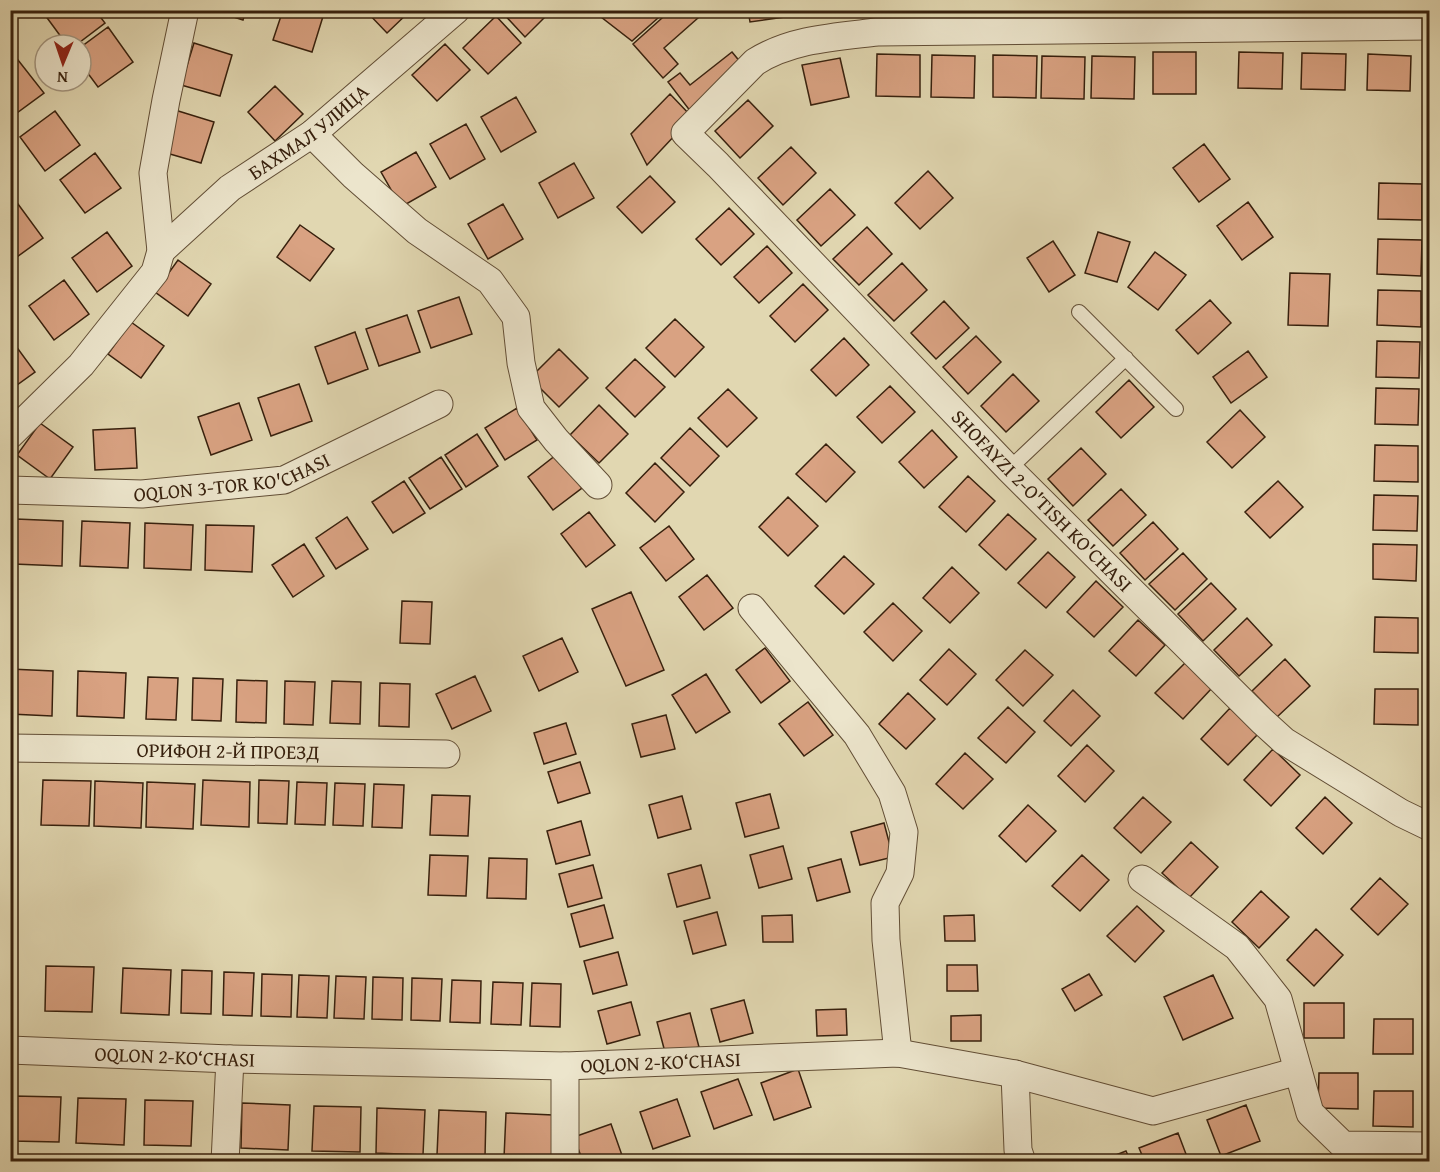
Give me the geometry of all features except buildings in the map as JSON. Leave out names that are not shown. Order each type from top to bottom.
[{"type":"street","name":"БАХМАЛ УЛИЦА","points":[[10,435],[81,365],[155,272],[161,251],[153,174],[185,10]]},
{"type":"street","name":"БАХМАЛ УЛИЦА","points":[[161,251],[230,188],[312,134],[456,10]]},
{"type":"street","name":"SHOFAYZI 2-O'TISH KO'CHASI","points":[[1430,26],[877,32],[802,41],[768,53],[755,62],[685,134],[718,165],[1010,469],[1284,741],[1401,813],[1430,827]]},
{"type":"street","points":[[312,134],[353,175],[417,231],[490,281],[516,317],[521,363],[531,408],[556,440],[598,485]]},
{"type":"street","name":"OQLON 3-TOR KO'CHASI","points":[[10,490],[142,494],[284,480],[439,404]]},
{"type":"street","points":[[752,608],[858,735],[892,793],[904,832],[900,873],[885,903],[886,940],[898,1053]]},
{"type":"street","name":"ОРИФОН 2-Й ПРОЕЗД","points":[[10,748],[446,754]]},
{"type":"street","points":[[1142,879],[1238,947],[1278,999],[1310,1113],[1343,1145],[1430,1146]]},
{"type":"street","name":"OQLON 2-KO‘CHASI","points":[[10,1050],[230,1059],[565,1065],[898,1053],[1015,1074],[1153,1111],[1298,1071]]},
{"type":"street","points":[[225,1161],[230,1059]]},
{"type":"street","points":[[565,1065],[565,1161]]},
{"type":"street","points":[[1015,1074],[1018,1150],[1022,1161]]},
{"type":"lane","points":[[1078,312],[1176,409]]},
{"type":"lane","points":[[1010,469],[1126,358]]}]
